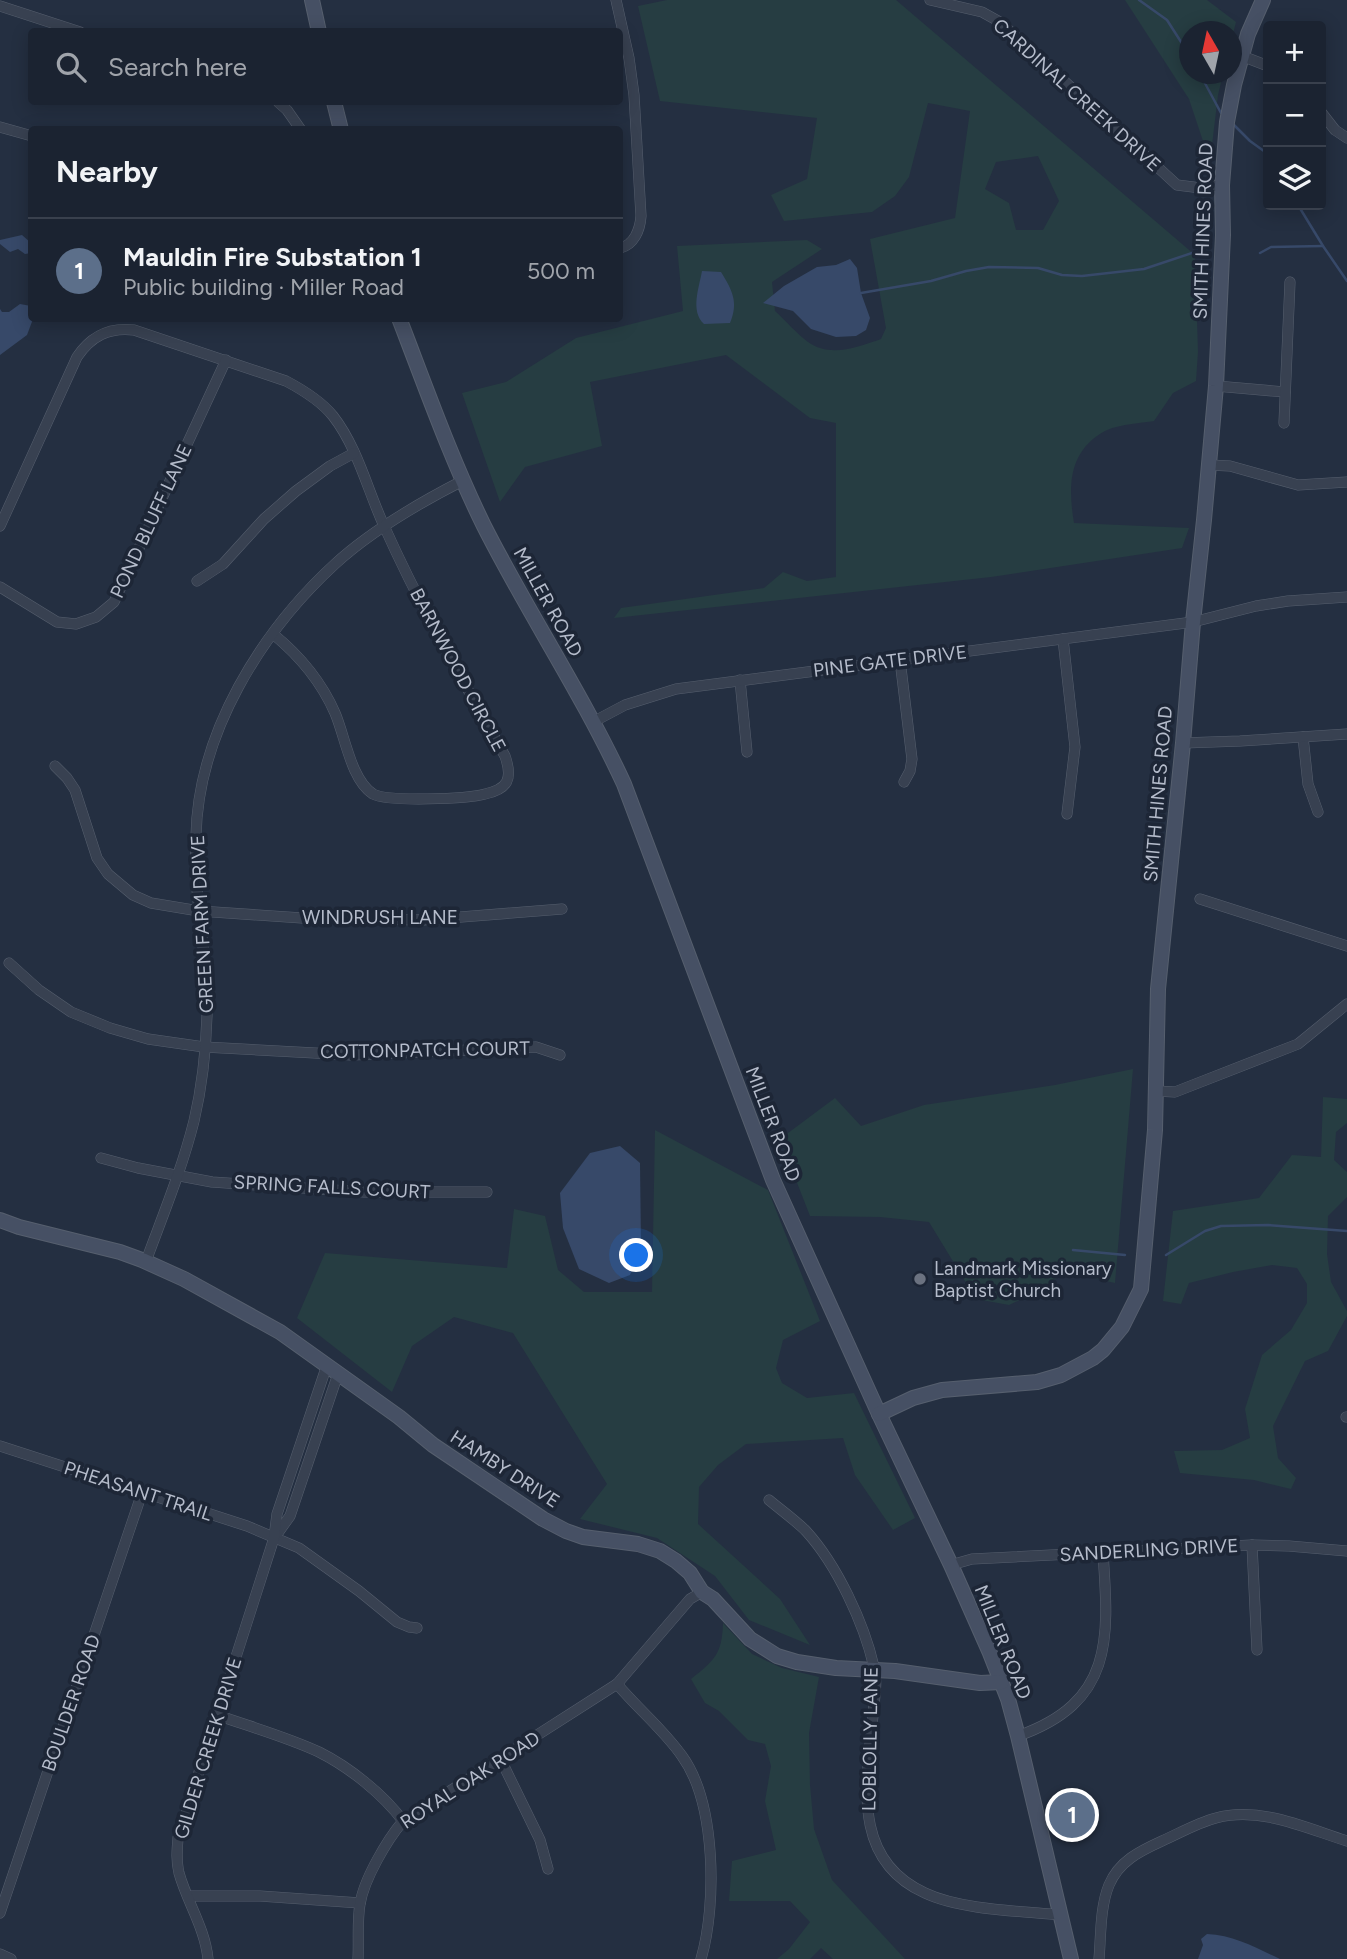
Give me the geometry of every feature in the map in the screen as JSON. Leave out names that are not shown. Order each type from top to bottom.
[{"type":"street","points":[[312,0],[318,28]]},
{"type":"street","points":[[616,0],[622,28]]},
{"type":"street","name":"CARDINAL CREEK DRIVE","points":[[930,0],[982,12],[1000,22],[1177,184],[1201,188],[1222,185]]},
{"type":"street","name":"SMITH HINES ROAD","points":[[1242,56],[1248,34],[1263,0]]},
{"type":"street","points":[[0,6],[68,28]]},
{"type":"street","points":[[623,31],[634,95],[641,216],[639,230],[634,239],[623,247]]},
{"type":"street","points":[[1242,56],[1263,64]]},
{"type":"street","name":"SMITH HINES ROAD","points":[[879,1414],[913,1398],[942,1390],[1037,1382],[1061,1376],[1103,1350],[1133,1308],[1141,1289],[1155,1130],[1158,989],[1216,386],[1222,269],[1222,185],[1227,122],[1235,84]]},
{"type":"street","points":[[281,105],[298,126]]},
{"type":"street","points":[[335,105],[340,126]]},
{"type":"street","points":[[1326,118],[1335,130],[1347,138]]},
{"type":"street","points":[[0,127],[28,135]]},
{"type":"street","points":[[1284,423],[1290,282]]},
{"type":"street","name":"MILLER ROAD","points":[[401,322],[482,522],[611,757],[635,812],[773,1180],[951,1565],[1002,1682],[1018,1736],[1071,1959]]},
{"type":"street","points":[[0,526],[77,357],[93,339],[107,331],[122,328],[226,360],[286,381],[307,392],[332,414],[345,434],[384,527]]},
{"type":"street","name":"POND BLUFF LANE","points":[[0,587],[57,622],[76,624],[96,617],[114,602],[226,360]]},
{"type":"street","points":[[1216,386],[1285,392]]},
{"type":"street","points":[[197,580],[223,564],[264,519],[296,491],[330,466],[354,453]]},
{"type":"street","points":[[1209,465],[1240,468],[1297,485],[1347,482]]},
{"type":"street","name":"GREEN FARM DRIVE","points":[[146,1261],[177,1176],[194,1118],[203,1065],[208,981],[195,873],[200,793],[210,749],[232,696],[273,635],[306,594],[336,563],[384,527],[427,499],[464,480]]},
{"type":"street","name":"BARNWOOD CIRCLE","points":[[273,635],[313,674],[335,713],[354,767],[364,786],[375,795],[401,799],[479,796],[502,788],[508,781],[510,770],[505,757],[418,597],[384,527]]},
{"type":"street","name":"PINE GATE DRIVE","points":[[593,722],[625,705],[676,689],[1193,622],[1267,605],[1347,597]]},
{"type":"street","points":[[1063,639],[1074,739],[1067,814]]},
{"type":"street","points":[[900,660],[912,759],[904,782]]},
{"type":"street","points":[[740,680],[747,752]]},
{"type":"street","points":[[1183,743],[1347,734]]},
{"type":"street","points":[[1303,737],[1308,783],[1318,812]]},
{"type":"street","name":"WINDRUSH LANE","points":[[55,766],[75,790],[97,858],[108,874],[133,895],[151,903],[199,911],[302,918],[423,920],[562,909]]},
{"type":"street","points":[[1200,899],[1347,946]]},
{"type":"street","name":"COTTONPATCH COURT","points":[[9,962],[39,990],[71,1012],[110,1028],[148,1039],[204,1047],[352,1055],[536,1046],[560,1055]]},
{"type":"street","points":[[1156,1091],[1175,1092],[1298,1044],[1347,1004]]},
{"type":"street","name":"SPRING FALLS COURT","points":[[101,1158],[212,1182],[364,1192],[487,1192]]},
{"type":"street","name":"HAMBY DRIVE","points":[[0,1220],[146,1261],[280,1332],[399,1417],[433,1445],[543,1519],[583,1537],[638,1544],[676,1560],[690,1573],[702,1592],[713,1599],[751,1639],[777,1656],[836,1668],[895,1671],[980,1683],[1002,1682]]},
{"type":"street","name":"GILDER CREEK DRIVE","points":[[208,1959],[204,1939],[178,1868],[178,1838],[274,1538],[277,1514],[332,1369]]},
{"type":"street","name":"PHEASANT TRAIL","points":[[0,1446],[247,1526],[299,1548],[397,1622],[417,1628]]},
{"type":"street","name":"BOULDER ROAD","points":[[0,1913],[142,1493]]},
{"type":"street","name":"LOBLOLLY LANE","points":[[769,1500],[803,1529],[830,1562],[856,1615],[875,1670],[866,1803],[871,1832],[886,1861],[909,1884],[938,1899],[982,1907],[1060,1915]]},
{"type":"street","points":[[1252,1545],[1257,1650]]},
{"type":"street","name":"SANDERLING DRIVE","points":[[951,1565],[972,1559],[1252,1545],[1347,1551]]},
{"type":"street","points":[[1018,1736],[1047,1724],[1072,1706],[1083,1695],[1098,1671],[1105,1633],[1103,1553]]},
{"type":"street","name":"ROYAL OAK ROAD","points":[[358,1959],[360,1903],[388,1840],[402,1821],[617,1684],[690,1600],[702,1592]]},
{"type":"street","points":[[617,1684],[682,1756],[702,1797],[708,1837],[710,1891],[701,1959]]},
{"type":"street","points":[[217,1716],[308,1747],[330,1758],[390,1804],[402,1821]]},
{"type":"street","points":[[501,1760],[540,1840],[548,1869]]},
{"type":"street","points":[[1099,1959],[1104,1901],[1109,1886],[1123,1864],[1146,1848],[1201,1823],[1224,1816],[1240,1815],[1284,1821],[1347,1841]]},
{"type":"street","points":[[188,1896],[260,1896],[360,1903]]},
{"type":"street","points":[[0,1954],[11,1959]]},
{"type":"green space","points":[[667,0],[896,0],[1195,255],[1198,352],[1196,381],[1173,393],[1154,421],[1115,427],[1093,439],[1077,459],[1071,483],[1074,523],[1189,528],[1182,548],[991,577],[614,618],[621,608],[764,588],[783,572],[807,581],[836,577],[836,423],[810,418],[726,355],[590,382],[602,446],[525,467],[500,502],[462,393],[506,382],[576,338],[683,311],[677,246],[807,240],[822,249],[772,282],[775,311],[799,335],[817,347],[844,350],[881,339],[886,328],[870,239],[955,218],[970,111],[928,103],[909,177],[895,196],[872,212],[784,221],[771,195],[807,179],[817,118],[660,101],[638,6]],"holes":[[[1038,156],[1059,201],[1043,230],[1016,230],[1009,203],[985,189],[996,162]]]},
{"type":"green space","points":[[1125,0],[1207,0],[1235,21],[1179,21],[1179,84]]},
{"type":"green space","points":[[1179,84],[1221,84],[1210,162],[1189,99]]},
{"type":"green space","points":[[1133,1069],[1115,1283],[1066,1272],[1039,1291],[1009,1305],[976,1299],[929,1222],[880,1217],[810,1216],[780,1139],[835,1098],[861,1126],[924,1105],[1055,1085]]},
{"type":"green space","points":[[1323,1097],[1347,1099],[1347,1123],[1336,1132],[1334,1160],[1347,1172],[1347,1197],[1328,1216],[1327,1254],[1331,1282],[1347,1311],[1347,1316],[1328,1351],[1305,1361],[1273,1426],[1278,1458],[1296,1478],[1291,1489],[1254,1480],[1180,1473],[1174,1451],[1222,1450],[1250,1438],[1245,1409],[1262,1355],[1291,1330],[1307,1303],[1307,1284],[1297,1268],[1272,1265],[1189,1283],[1181,1304],[1163,1301],[1173,1211],[1259,1198],[1292,1155],[1321,1157]]},
{"type":"green space","points":[[655,1130],[768,1190],[820,1321],[783,1340],[776,1368],[782,1383],[807,1398],[854,1393],[915,1518],[893,1530],[855,1475],[843,1438],[746,1444],[718,1465],[699,1487],[698,1524],[780,1599],[810,1645],[749,1620],[715,1576],[657,1538],[580,1519],[607,1484],[513,1333],[454,1317],[412,1346],[392,1392],[297,1318],[325,1253],[507,1268],[514,1209],[545,1216],[558,1270],[584,1292],[652,1292]]},
{"type":"green space","points":[[723,1623],[752,1654],[782,1668],[819,1677],[809,1733],[814,1829],[832,1880],[905,1959],[833,1959],[821,1948],[810,1959],[777,1959],[789,1949],[810,1922],[790,1901],[729,1901],[732,1861],[776,1850],[765,1801],[771,1766],[765,1744],[748,1740],[719,1711],[705,1703],[691,1679],[716,1656]]},
{"type":"water","points":[[22,235],[28,240],[28,254],[18,249],[10,252],[0,244],[0,240]]},
{"type":"water","points":[[850,259],[857,268],[861,293],[870,318],[866,330],[856,336],[836,337],[811,329],[793,311],[763,303],[784,286],[817,267],[836,265]]},
{"type":"water","points":[[702,271],[721,272],[728,285],[734,302],[730,323],[704,324],[700,319],[696,306]]},
{"type":"water","points":[[20,304],[28,305],[28,322],[32,322],[27,335],[0,355],[0,309],[2,312],[9,312]]},
{"type":"water","points":[[620,1146],[640,1163],[641,1248],[630,1275],[609,1283],[579,1269],[563,1228],[560,1193],[590,1153]]},
{"type":"water","points":[[1207,1934],[1236,1939],[1280,1959],[1198,1959],[1203,1945],[1201,1939]]},
{"type":"waterway","points":[[1139,0],[1167,20],[1179,39]]},
{"type":"waterway","points":[[1205,84],[1221,113]]},
{"type":"waterway","points":[[1234,125],[1263,150]]},
{"type":"waterway","points":[[1301,210],[1347,281]]},
{"type":"waterway","points":[[1260,253],[1271,247],[1323,246]]},
{"type":"waterway","points":[[861,293],[931,281],[989,267],[1038,268],[1062,275],[1082,276],[1144,269],[1207,248]]},
{"type":"waterway","points":[[1166,1255],[1205,1231],[1221,1226],[1268,1225],[1347,1231]]},
{"type":"waterway","points":[[1073,1250],[1125,1255]]},
{"type":"place","name":"Landmark Missionary Baptist Church","points":[[920,1279]]},
{"type":"place","name":"Mauldin Fire Substation 1","points":[[1072,1815]]}]
